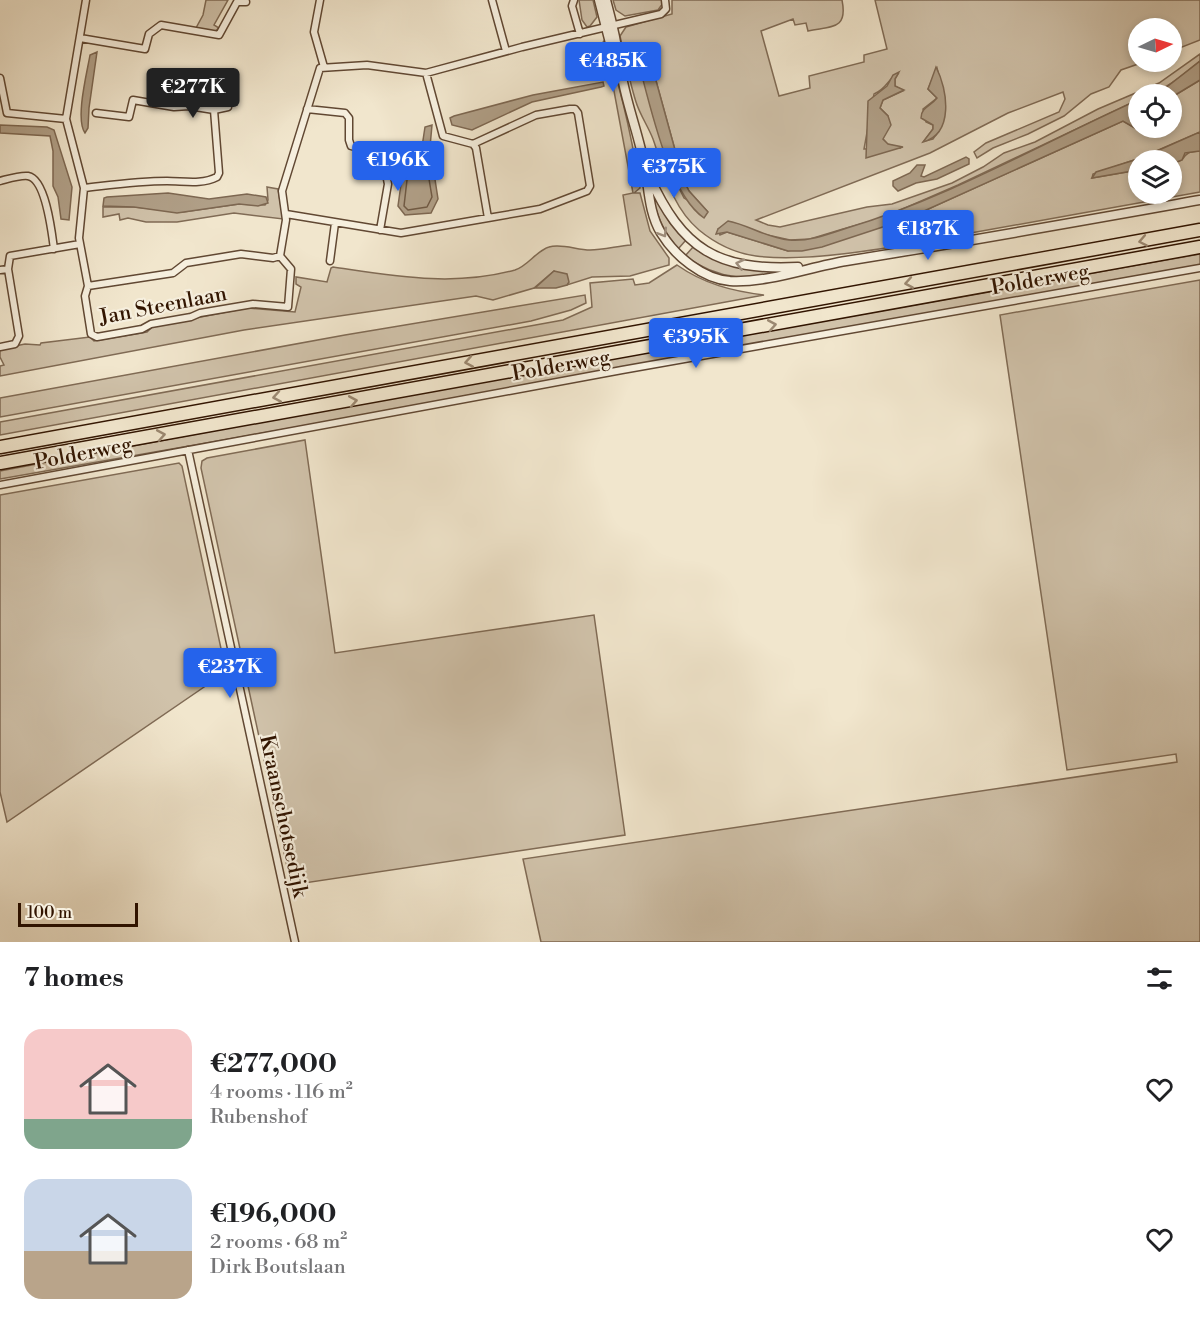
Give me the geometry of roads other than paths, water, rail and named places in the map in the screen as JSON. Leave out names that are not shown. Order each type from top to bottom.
[{"type":"highway","points":[[0,447],[1200,230]]},
{"type":"highway","points":[[0,463],[1200,247]]},
{"type":"street","points":[[86,0],[66,119],[84,188],[80,244],[88,286]]},
{"type":"street","points":[[320,0],[314,32],[324,67],[368,65],[426,73],[506,51],[661,14],[666,9],[665,0]]},
{"type":"street","points":[[492,0],[506,51]]},
{"type":"street","points":[[574,0],[572,6],[580,34]]},
{"type":"street","points":[[599,0],[620,66],[645,167],[652,211],[661,233],[679,255],[694,267],[728,281],[750,280],[1200,200]]},
{"type":"street","points":[[606,0],[609,27]]},
{"type":"street","points":[[80,38],[145,49],[148,34],[160,25],[219,34],[237,2],[246,2]]},
{"type":"street","name":"Jan Steenlaan","points":[[280,256],[286,214],[282,191],[318,73],[324,67]]},
{"type":"street","points":[[286,214],[401,233],[540,209],[587,190],[590,186],[578,113],[575,109],[537,115],[473,144],[443,136],[426,73]]},
{"type":"street","points":[[0,78],[7,113],[66,119]]},
{"type":"street","points":[[96,112],[129,117],[133,100],[172,107],[189,106],[214,110],[228,107]]},
{"type":"street","points":[[307,109],[345,113],[349,118],[351,146],[382,154],[411,152]]},
{"type":"street","points":[[84,188],[170,180],[184,183],[217,177],[219,172],[214,110]]},
{"type":"street","points":[[473,144],[488,218]]},
{"type":"street","points":[[380,230],[388,184],[382,154]]},
{"type":"street","points":[[645,167],[661,204],[674,224],[692,242],[715,255],[750,266],[769,268],[819,266]]},
{"type":"street","points":[[0,181],[28,176],[36,181],[48,208],[54,249]]},
{"type":"street","points":[[330,261],[335,222]]},
{"type":"street","points":[[0,346],[15,344],[19,336],[8,269],[10,256],[80,244]]},
{"type":"street","name":"Jan Steenlaan","points":[[241,254],[273,258],[280,256],[291,268],[288,307],[254,304],[200,313],[191,317],[151,324],[142,329],[93,337],[85,296],[88,286],[173,273],[186,263],[241,254]]},
{"type":"street","name":"Polderweg","points":[[0,485],[1200,268]]},
{"type":"street","points":[[0,270],[8,269]]},
{"type":"street","name":"Kraanschotsedijk","points":[[188,450],[295,942]]},
{"type":"water","points":[[647,48],[683,179],[689,191],[708,212],[704,218],[691,205],[679,187],[660,141],[635,50]]},
{"type":"water","points":[[97,52],[88,128],[85,133],[82,126],[81,107],[90,55]]},
{"type":"water","points":[[1200,61],[1200,80],[1182,91],[1182,84],[1170,84]]},
{"type":"water","points":[[936,67],[943,87],[946,110],[940,130],[923,142],[933,129],[933,125],[921,118],[921,114],[937,98],[928,89]]},
{"type":"water","points":[[899,72],[895,79],[895,86],[904,90],[883,100],[880,108],[888,116],[891,125],[883,139],[888,144],[903,147],[866,158],[868,101],[887,86],[893,75]]},
{"type":"water","points":[[603,82],[604,86],[601,87],[532,102],[472,130],[452,125],[450,118],[533,95]]},
{"type":"water","points":[[1128,105],[1128,124],[1123,121],[904,220],[822,247],[788,251],[727,232],[716,234],[718,229],[728,221],[773,237],[789,240],[811,239],[885,216],[958,186]]},
{"type":"water","points":[[0,125],[47,127],[54,130],[72,187],[69,220],[61,219],[58,197],[53,186],[53,151],[50,136],[0,133]]},
{"type":"water","points":[[432,125],[430,147],[438,199],[431,213],[405,215],[398,206],[402,177],[420,160],[425,127]]},
{"type":"water","points":[[1200,132],[1200,151],[1185,153],[1182,160],[1182,150],[1159,150]]},
{"type":"water","points":[[966,157],[969,159],[969,164],[937,179],[916,183],[898,191],[893,186],[893,181],[910,173],[917,165],[925,165],[921,176],[924,177]]},
{"type":"water","points":[[1128,162],[1128,172],[1092,178],[1096,172]]},
{"type":"water","points":[[168,193],[209,199],[247,194],[266,197],[268,203],[258,206],[239,204],[177,213],[134,207],[103,206],[104,198],[107,197]]},
{"type":"water","points":[[554,271],[567,274],[569,282],[567,285],[556,288],[535,288]]}]
